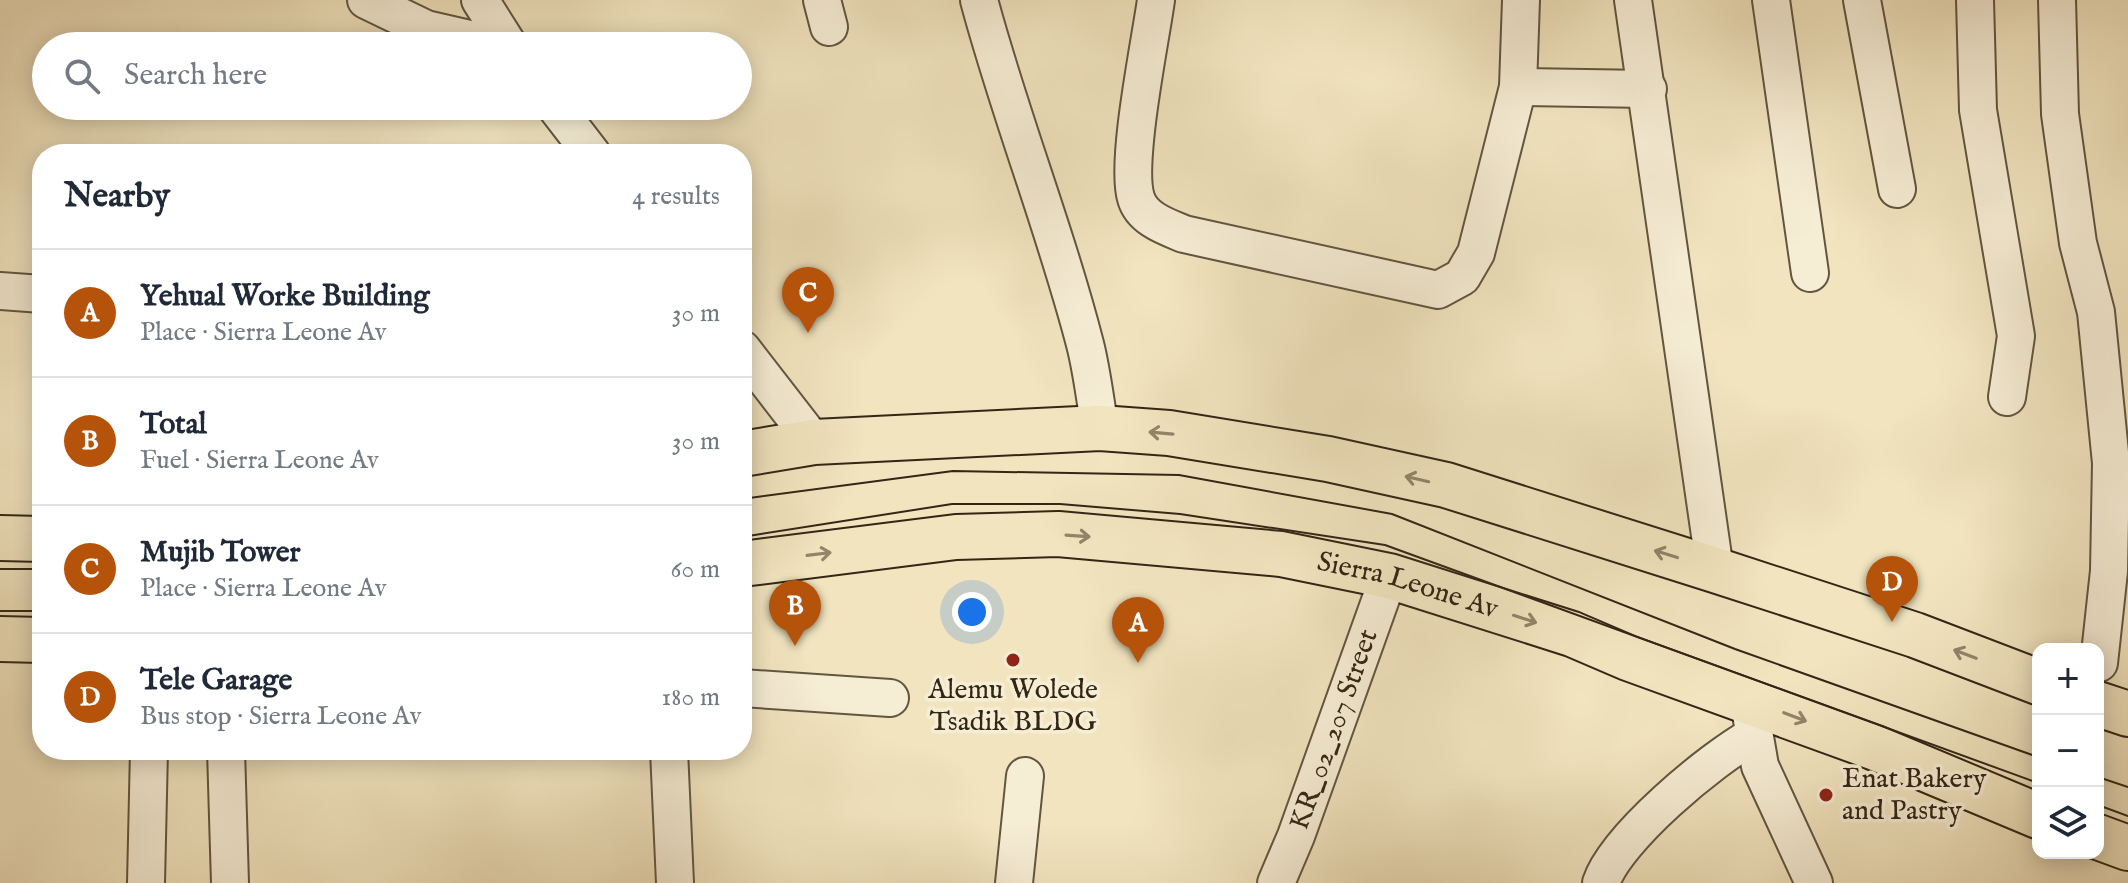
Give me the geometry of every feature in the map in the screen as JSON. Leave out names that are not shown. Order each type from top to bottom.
[{"type":"main road","points":[[752,452],[814,442],[1100,428],[1169,433],[1328,459],[1446,485],[1915,635],[2032,680]]},
{"type":"main road","name":"Sierra Leone Av","points":[[752,563],[956,537],[1058,534],[1281,554],[1389,576],[1572,634],[1751,718],[2032,814]]},
{"type":"main road","points":[[0,538],[32,539]]},
{"type":"main road","points":[[0,639],[32,640]]},
{"type":"main road","points":[[2104,706],[2128,714]]},
{"type":"main road","points":[[2104,839],[2128,848]]},
{"type":"street","points":[[366,0],[426,29],[439,32]]},
{"type":"street","points":[[480,0],[500,32]]},
{"type":"street","points":[[979,0],[1021,146],[1055,239],[1078,320],[1100,428]]},
{"type":"street","points":[[1156,0],[1133,166],[1136,200],[1152,220],[1184,234],[1438,290],[1462,277],[1476,253],[1518,87],[1521,0]]},
{"type":"street","points":[[1633,0],[1715,570]]},
{"type":"street","points":[[1771,0],[1810,273]]},
{"type":"street","points":[[1862,0],[1897,189]]},
{"type":"street","points":[[1975,0],[1978,110],[2016,336],[2007,397]]},
{"type":"street","points":[[2057,0],[2060,114],[2078,243],[2096,312],[2111,463],[2109,571],[2101,643]]},
{"type":"street","points":[[1518,87],[1648,89]]},
{"type":"street","points":[[566,120],[584,144]]},
{"type":"street","points":[[0,291],[32,293]]},
{"type":"street","points":[[752,362],[814,442]]},
{"type":"street","name":"KR_02_207 Street","points":[[1276,883],[1296,836],[1389,576]]},
{"type":"street","points":[[752,689],[890,698]]},
{"type":"street","points":[[1601,883],[1622,846],[1722,753],[1751,718]]},
{"type":"street","points":[[1751,718],[1760,766],[1814,883]]},
{"type":"street","points":[[146,883],[149,760]]},
{"type":"street","points":[[226,760],[230,883]]},
{"type":"street","points":[[669,760],[675,883]]},
{"type":"street","points":[[1014,883],[1025,776]]},
{"type":"tram line","points":[[752,498],[953,471],[1179,475],[1392,514],[1735,649],[2032,755]]},
{"type":"tram line","points":[[752,535],[952,504],[1060,504],[1180,514],[1385,545],[2032,781]]},
{"type":"tram line","points":[[0,569],[32,569]]},
{"type":"tram line","points":[[0,611],[32,611]]},
{"type":"tram line","points":[[2104,779],[2128,787]]},
{"type":"tram line","points":[[2104,807],[2128,816]]},
{"type":"place","name":"Mujib Tower","points":[[808,333]]},
{"type":"place","name":"Tele Garage","points":[[1892,622]]},
{"type":"place","name":"Total","points":[[795,646]]},
{"type":"place","name":"Alemu Wolede Tsadik BLDG","points":[[1013,660]]},
{"type":"place","name":"Yehual Worke Building","points":[[1138,663]]},
{"type":"place","name":"Enat Bakery and Pastry","points":[[1826,795]]}]
